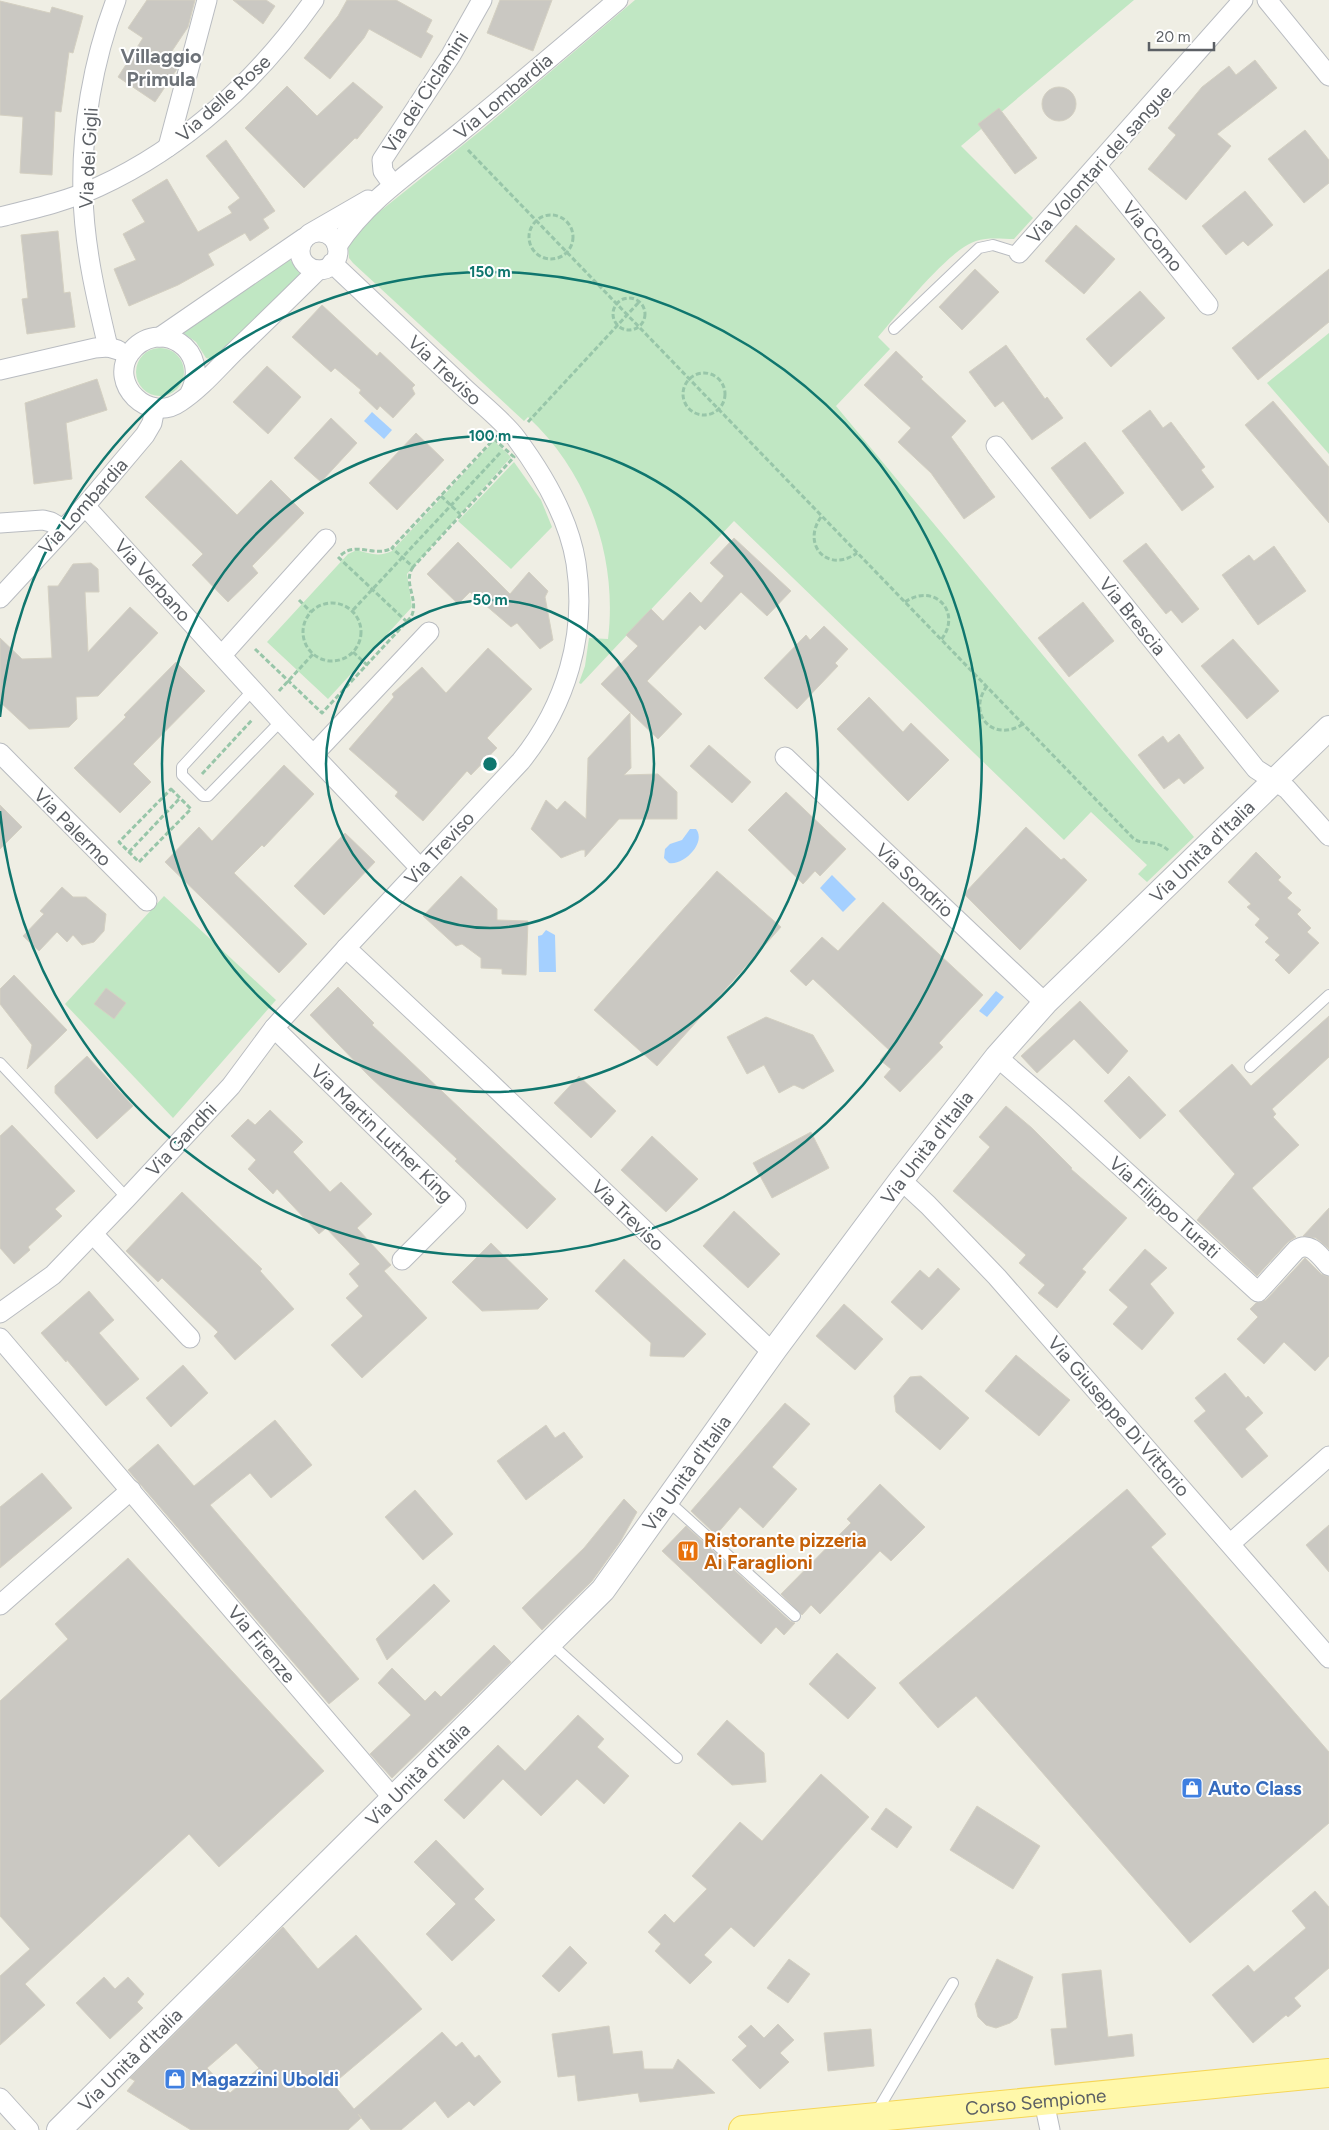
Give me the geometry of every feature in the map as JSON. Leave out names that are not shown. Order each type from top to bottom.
[{"type":"main road","name":"Corso Sempione","points":[[749,2130],[1329,2073]]},
{"type":"street","name":"Via dei Gigli","points":[[108,347],[91,271],[83,194],[85,144],[91,95],[105,32],[116,0]]},
{"type":"street","name":"Via delle Rose","points":[[168,147],[207,0]]},
{"type":"street","name":"Via delle Rose","points":[[0,217],[83,194],[114,179],[168,147],[240,88],[276,50],[314,0]]},
{"type":"street","name":"Via dei Ciclamini","points":[[390,187],[383,171],[382,160],[451,55],[482,0]]},
{"type":"street","name":"Via Lombardia","points":[[0,598],[85,506],[145,435],[152,423],[155,408],[171,407],[181,402],[219,368],[329,260],[350,227],[390,187],[456,136],[618,0]]},
{"type":"street","name":"Via Volontari del sangue","points":[[1019,254],[1243,0]]},
{"type":"street","points":[[1267,0],[1329,76]]},
{"type":"street","name":"Via Como","points":[[1097,167],[1208,305]]},
{"type":"street","name":"Via Lombardia","points":[[129,354],[144,340],[160,337],[306,236],[390,187]]},
{"type":"street","points":[[320,232],[326,233],[335,240],[329,260],[310,268],[302,261],[299,249],[306,236],[320,232]]},
{"type":"street","name":"Via Treviso","points":[[329,260],[515,436],[550,495],[573,550],[578,589],[576,638],[572,662],[563,692],[539,737],[520,760],[346,948],[772,1352]]},
{"type":"street","points":[[160,337],[175,340],[184,346],[195,363],[194,385],[188,394]]},
{"type":"street","points":[[0,370],[95,348],[108,347],[129,354],[125,364],[126,384],[131,394],[139,402],[155,408]]},
{"type":"street","name":"Via Brescia","points":[[996,446],[1256,769],[1274,781]]},
{"type":"street","name":"Via Verbano","points":[[85,506],[281,721],[420,868]]},
{"type":"street","points":[[0,523],[43,520],[51,522],[63,530]]},
{"type":"street","points":[[222,655],[326,539]]},
{"type":"street","points":[[314,754],[429,632]]},
{"type":"street","name":"Via Unità d'Italia","points":[[58,2130],[550,1643],[612,1579],[772,1352],[901,1180],[997,1057],[1045,1003],[1329,728]]},
{"type":"street","name":"Via Palermo","points":[[0,753],[147,901]]},
{"type":"street","name":"Via Sondrio","points":[[785,757],[1045,1003]]},
{"type":"street","points":[[1274,781],[1287,789],[1329,836]]},
{"type":"street","name":"Via Gandhi","points":[[0,1313],[53,1275],[93,1234],[236,1080],[274,1028],[346,948]]},
{"type":"street","name":"Via Martin Luther King","points":[[274,1028],[456,1206],[402,1260]]},
{"type":"street","name":"Via Filippo Turati","points":[[997,1057],[1064,1115],[1258,1292],[1296,1250],[1302,1247],[1312,1248],[1329,1266]]},
{"type":"street","name":"Via Giuseppe Di Vittorio","points":[[901,1180],[928,1204],[997,1277],[1329,1658]]},
{"type":"street","points":[[93,1234],[190,1338]]},
{"type":"street","name":"Via Firenze","points":[[0,1338],[393,1798]]},
{"type":"street","points":[[1231,1544],[1329,1456]]},
{"type":"street","points":[[0,1604],[131,1490]]},
{"type":"street","points":[[0,2098],[29,2130]]},
{"type":"street","points":[[1044,2102],[1050,2130]]},
{"type":"lane","name":"Via Volontari del sangue","points":[[894,329],[979,248],[993,246],[1019,254]]},
{"type":"lane","points":[[253,690],[182,766],[182,775],[203,796],[208,796],[281,721]]},
{"type":"lane","points":[[1250,1067],[1329,995]]},
{"type":"lane","points":[[0,1063],[127,1198]]},
{"type":"lane","points":[[667,1500],[795,1616]]},
{"type":"lane","points":[[550,1643],[676,1758]]},
{"type":"lane","points":[[873,2118],[953,1983]]},
{"type":"path","points":[[456,136],[821,517],[1136,841],[1159,843],[1185,867]]},
{"type":"path","points":[[550,215],[564,219],[573,231],[571,246],[567,252],[561,256],[548,259],[535,252],[529,239],[529,232],[536,220],[550,215]]},
{"type":"path","points":[[630,298],[639,302],[644,312],[644,317],[639,327],[626,330],[618,326],[613,317],[614,308],[621,300],[630,298]]},
{"type":"path","points":[[528,423],[639,302]]},
{"type":"path","points":[[703,373],[717,377],[722,382],[726,396],[719,409],[714,413],[701,415],[689,409],[685,404],[683,390],[690,379],[703,373]]},
{"type":"path","points":[[260,641],[254,648],[322,713],[411,617],[414,609],[408,577],[413,567],[514,457],[494,439],[392,548],[379,552],[360,548],[351,549],[332,565]]},
{"type":"path","points":[[353,610],[504,448]]},
{"type":"path","points":[[441,496],[460,514]]},
{"type":"path","points":[[821,517],[814,531],[813,539],[820,553],[834,561],[843,561],[857,554]]},
{"type":"path","points":[[392,548],[413,567]]},
{"type":"path","points":[[338,558],[407,622]]},
{"type":"path","points":[[292,607],[305,593]]},
{"type":"path","points":[[905,602],[919,595],[935,598],[942,603],[949,617],[946,633],[941,640]]},
{"type":"path","points":[[299,600],[311,612]]},
{"type":"path","points":[[334,602],[353,610],[361,626],[361,636],[353,652],[346,658],[337,660],[328,660],[313,654],[306,644],[303,635],[304,624],[311,612],[324,604],[334,602]]},
{"type":"path","points":[[353,652],[367,664]]},
{"type":"path","points":[[278,691],[313,654]]},
{"type":"path","points":[[986,686],[979,702],[979,711],[983,719],[998,730],[1016,729],[1023,724]]},
{"type":"path","points":[[200,776],[258,713]]},
{"type":"path","points":[[171,789],[180,798],[191,809],[139,862],[119,842],[171,789]]},
{"type":"path","points":[[129,852],[180,798]]},
{"type":"green space","points":[[635,0],[1134,0],[961,146],[1033,218],[1014,239],[976,241],[952,256],[938,269],[878,337],[890,349],[836,406],[1194,837],[1147,882],[1138,874],[1147,865],[1091,812],[1064,840],[734,521],[581,684],[579,683],[585,666],[589,638],[608,639],[610,608],[603,547],[594,518],[582,490],[567,464],[549,439],[528,417],[524,421],[353,263],[349,258],[348,245],[355,234],[374,216],[484,128]]},
{"type":"green space","points":[[290,259],[301,274],[214,358],[206,358],[196,342],[182,332]]},
{"type":"green space","points":[[1329,333],[1329,454],[1267,383]]},
{"type":"green space","points":[[160,348],[169,350],[177,355],[182,363],[184,372],[182,381],[177,389],[169,394],[160,396],[151,394],[143,389],[138,381],[136,372],[138,363],[143,355],[151,350]]},
{"type":"green space","points":[[494,441],[511,457],[407,574],[412,607],[328,699],[267,642],[348,554],[357,550],[371,554],[392,551]]},
{"type":"green space","points":[[514,462],[541,500],[552,527],[511,569],[458,521]]},
{"type":"green space","points":[[164,896],[276,1000],[173,1118],[65,1004]]},
{"type":"water","points":[[372,412],[392,430],[384,439],[364,421]]},
{"type":"water","points":[[690,829],[696,829],[699,835],[696,847],[681,861],[669,863],[664,858],[665,849],[670,844],[682,840]]},
{"type":"water","points":[[832,875],[856,899],[843,912],[820,888]]},
{"type":"water","points":[[546,930],[555,935],[556,972],[539,972],[538,936],[542,935]]},
{"type":"water","points":[[996,991],[1004,997],[987,1017],[979,1011]]},
{"type":"building","points":[[147,0],[195,0],[188,27],[170,54],[179,60],[177,69],[155,102],[118,77],[143,38],[128,28]]},
{"type":"building","points":[[233,0],[266,0],[275,6],[263,24]]},
{"type":"building","points":[[347,0],[396,0],[432,20],[426,32],[433,36],[421,58],[369,29],[364,38],[330,79],[304,58],[338,16]]},
{"type":"building","points":[[500,0],[552,0],[533,51],[487,33]]},
{"type":"building","points":[[0,1],[50,13],[52,7],[83,16],[73,53],[69,52],[61,112],[55,111],[52,175],[20,173],[23,117],[0,115]]},
{"type":"building","points":[[1255,60],[1277,88],[1217,134],[1231,146],[1186,200],[1148,169],[1176,135],[1168,128],[1202,87],[1229,66],[1236,75]]},
{"type":"building","points":[[353,82],[383,107],[357,139],[355,138],[304,188],[245,128],[287,86],[317,116]]},
{"type":"building","points":[[1059,87],[1066,88],[1071,92],[1075,97],[1075,111],[1071,116],[1066,120],[1059,121],[1052,120],[1047,116],[1043,111],[1042,104],[1043,97],[1047,92],[1052,88]]},
{"type":"building","points":[[999,108],[1037,158],[1015,174],[978,124]]},
{"type":"building","points":[[1305,130],[1329,160],[1329,183],[1304,203],[1268,159]]},
{"type":"building","points":[[226,140],[275,211],[263,219],[269,228],[250,241],[245,233],[208,254],[214,265],[178,285],[129,306],[114,269],[136,260],[123,234],[145,222],[132,200],[167,179],[198,232],[232,213],[228,207],[240,198],[206,156]]},
{"type":"building","points":[[1245,191],[1273,225],[1248,246],[1243,241],[1226,255],[1202,226]]},
{"type":"building","points":[[1076,225],[1115,259],[1084,294],[1045,261]]},
{"type":"building","points":[[58,231],[64,293],[70,292],[75,327],[27,334],[22,299],[28,298],[21,235]]},
{"type":"building","points":[[975,269],[999,292],[962,330],[939,307]]},
{"type":"building","points":[[1329,269],[1329,322],[1258,380],[1232,348]]},
{"type":"building","points":[[1140,291],[1165,318],[1111,367],[1086,339]]},
{"type":"building","points":[[322,305],[377,356],[380,352],[415,385],[412,388],[415,394],[393,418],[380,406],[377,410],[359,393],[361,390],[335,368],[331,372],[292,337]]},
{"type":"building","points":[[1006,345],[1045,399],[1047,397],[1063,418],[1032,440],[1003,401],[995,407],[969,372]]},
{"type":"building","points":[[896,351],[923,377],[921,379],[966,421],[951,437],[995,497],[964,519],[931,473],[898,442],[911,428],[864,385]]},
{"type":"building","points":[[267,366],[301,397],[268,434],[233,402]]},
{"type":"building","points":[[97,379],[107,410],[66,423],[72,479],[34,484],[25,403]]},
{"type":"building","points":[[1273,401],[1329,467],[1329,523],[1245,425]]},
{"type":"building","points":[[1150,410],[1163,428],[1171,422],[1205,467],[1201,470],[1214,487],[1182,511],[1122,431]]},
{"type":"building","points":[[331,418],[357,443],[321,482],[294,458]]},
{"type":"building","points":[[416,433],[444,460],[397,510],[369,483]]},
{"type":"building","points":[[1085,442],[1124,493],[1090,519],[1051,468]]},
{"type":"building","points":[[181,460],[237,515],[271,480],[304,513],[252,566],[258,573],[228,602],[192,565],[203,554],[145,497]]},
{"type":"building","points":[[734,538],[791,591],[767,616],[741,592],[705,630],[700,625],[647,681],[682,714],[658,739],[601,684],[638,646],[626,635],[651,609],[663,621],[690,592],[701,603],[724,576],[710,563]]},
{"type":"building","points":[[458,542],[510,594],[529,572],[548,591],[545,597],[553,640],[540,649],[517,623],[511,627],[470,592],[458,604],[427,574]]},
{"type":"building","points":[[1146,543],[1199,609],[1182,623],[1171,610],[1166,614],[1123,561]]},
{"type":"building","points":[[1274,546],[1306,591],[1258,625],[1222,575],[1249,555],[1254,561]]},
{"type":"building","points":[[91,563],[98,569],[99,592],[85,592],[88,652],[130,607],[158,633],[98,696],[76,697],[77,719],[69,727],[29,729],[0,702],[0,638],[22,659],[52,658],[48,586],[58,586],[73,564]]},
{"type":"building","points":[[1083,602],[1114,641],[1069,677],[1038,638]]},
{"type":"building","points":[[824,626],[848,649],[835,663],[838,666],[797,709],[764,678],[806,635],[810,640]]},
{"type":"building","points":[[1233,639],[1279,691],[1247,719],[1201,666]]},
{"type":"building","points":[[488,648],[532,689],[487,738],[497,748],[471,775],[467,771],[423,821],[395,796],[398,792],[349,749],[394,697],[392,694],[422,667],[446,693]]},
{"type":"building","points":[[176,662],[205,691],[133,764],[151,782],[120,813],[74,768],[126,717],[124,715]]},
{"type":"building","points":[[869,697],[903,732],[911,723],[949,760],[908,801],[837,729]]},
{"type":"building","points":[[630,713],[631,768],[624,775],[658,774],[677,792],[677,819],[619,819],[585,857],[585,850],[581,850],[561,858],[531,829],[546,800],[557,810],[565,801],[586,819],[588,758]]},
{"type":"building","points":[[1179,734],[1204,768],[1184,784],[1179,778],[1164,789],[1138,755],[1163,736],[1168,743]]},
{"type":"building","points":[[709,745],[751,782],[732,803],[690,766]]},
{"type":"building","points":[[284,765],[314,794],[264,847],[262,845],[234,873],[307,944],[279,973],[165,862],[199,827],[212,841]]},
{"type":"building","points":[[786,792],[846,849],[820,876],[815,871],[803,884],[748,830]]},
{"type":"building","points":[[0,805],[22,827],[0,849]]},
{"type":"building","points":[[1026,827],[1061,860],[1064,858],[1087,880],[1020,950],[964,894]]},
{"type":"building","points":[[345,833],[375,862],[324,915],[294,886]]},
{"type":"building","points":[[1256,852],[1281,877],[1278,880],[1292,893],[1287,898],[1301,910],[1297,914],[1311,928],[1307,932],[1319,943],[1289,974],[1275,960],[1280,955],[1265,942],[1269,938],[1255,925],[1260,919],[1247,907],[1251,904],[1228,882]]},
{"type":"building","points":[[717,871],[781,927],[657,1066],[594,1010]]},
{"type":"building","points":[[461,876],[497,909],[497,920],[528,921],[526,975],[502,974],[502,969],[481,968],[481,958],[462,944],[456,946],[423,916]]},
{"type":"building","points":[[62,887],[73,897],[86,897],[106,914],[104,931],[94,942],[82,945],[73,935],[67,942],[57,932],[39,951],[23,936],[44,914],[40,911]]},
{"type":"building","points":[[883,902],[983,995],[939,1043],[943,1047],[900,1092],[884,1077],[891,1069],[880,1060],[889,1050],[813,979],[806,986],[790,971],[822,937],[838,951]]},
{"type":"building","points":[[14,975],[67,1030],[27,1069],[32,1045],[0,1004],[0,989]]},
{"type":"building","points":[[338,987],[374,1023],[372,1025],[556,1199],[527,1229],[455,1161],[457,1159],[368,1075],[310,1015]]},
{"type":"building","points":[[106,988],[126,1003],[114,1019],[94,1004]]},
{"type":"building","points":[[1080,1001],[1128,1051],[1108,1074],[1074,1039],[1037,1073],[1021,1056]]},
{"type":"building","points":[[1329,1016],[1329,1057],[1272,1109],[1276,1114],[1273,1117],[1299,1145],[1252,1188],[1296,1237],[1288,1242],[1257,1276],[1197,1220],[1235,1174],[1179,1111],[1232,1064],[1251,1086]]},
{"type":"building","points":[[766,1017],[813,1035],[834,1071],[803,1089],[794,1085],[779,1093],[764,1065],[747,1074],[727,1037]]},
{"type":"building","points":[[87,1056],[133,1106],[97,1139],[55,1093],[55,1086]]},
{"type":"building","points":[[579,1076],[616,1111],[591,1138],[554,1103]]},
{"type":"building","points":[[1129,1076],[1166,1115],[1140,1139],[1104,1101]]},
{"type":"building","points":[[1006,1106],[1032,1128],[1071,1169],[1127,1218],[1082,1269],[1086,1272],[1057,1308],[1038,1293],[1045,1285],[1019,1263],[1026,1255],[953,1191],[990,1147],[979,1137]]},
{"type":"building","points":[[270,1110],[303,1142],[293,1152],[330,1192],[341,1182],[372,1214],[357,1228],[391,1265],[384,1271],[427,1318],[362,1378],[331,1345],[363,1316],[346,1298],[359,1286],[349,1274],[360,1264],[326,1228],[319,1234],[277,1189],[273,1194],[248,1169],[256,1160],[231,1136],[248,1119],[255,1125]]},
{"type":"building","points":[[12,1125],[75,1191],[55,1209],[62,1216],[28,1247],[30,1250],[14,1264],[0,1248],[0,1136]]},
{"type":"building","points":[[811,1132],[829,1168],[772,1198],[753,1163]]},
{"type":"building","points":[[652,1136],[698,1179],[666,1212],[621,1170]]},
{"type":"building","points":[[182,1192],[262,1269],[260,1271],[294,1309],[235,1360],[214,1336],[218,1332],[162,1278],[158,1282],[126,1251]]},
{"type":"building","points":[[1329,1208],[1329,1249],[1316,1238],[1303,1236]]},
{"type":"building","points":[[734,1211],[780,1254],[748,1288],[703,1246]]},
{"type":"building","points":[[491,1243],[548,1299],[538,1309],[482,1311],[452,1282]]},
{"type":"building","points":[[1145,1249],[1167,1268],[1150,1284],[1174,1313],[1142,1350],[1113,1324],[1128,1307],[1109,1290]]},
{"type":"building","points":[[1305,1258],[1321,1274],[1329,1277],[1329,1356],[1315,1371],[1284,1342],[1264,1364],[1237,1339],[1258,1317],[1250,1309],[1256,1303],[1266,1300]]},
{"type":"building","points":[[624,1259],[706,1334],[684,1357],[650,1356],[651,1343],[595,1291]]},
{"type":"building","points":[[938,1268],[960,1289],[922,1330],[891,1302],[920,1270],[929,1278]]},
{"type":"building","points":[[89,1291],[114,1320],[99,1333],[139,1379],[106,1406],[41,1333]]},
{"type":"building","points":[[844,1304],[883,1339],[855,1370],[816,1336]]},
{"type":"building","points":[[1016,1355],[1070,1400],[1039,1436],[985,1391]]},
{"type":"building","points":[[183,1365],[208,1393],[171,1427],[146,1398]]},
{"type":"building","points":[[1225,1373],[1246,1398],[1248,1396],[1263,1413],[1245,1429],[1268,1456],[1242,1478],[1194,1421],[1206,1411],[1195,1398]]},
{"type":"building","points":[[921,1376],[969,1418],[940,1450],[896,1412],[894,1396],[910,1377]]},
{"type":"building","points":[[785,1403],[810,1424],[772,1467],[797,1489],[763,1528],[740,1507],[716,1535],[691,1511]]},
{"type":"building","points":[[275,1420],[312,1465],[271,1498],[250,1473],[210,1505],[359,1679],[329,1704],[128,1470],[158,1444],[194,1486]]},
{"type":"building","points":[[546,1425],[555,1438],[564,1432],[583,1457],[526,1500],[497,1461]]},
{"type":"building","points":[[42,1473],[72,1508],[0,1568],[0,1507]]},
{"type":"building","points":[[880,1484],[925,1527],[891,1561],[880,1551],[820,1614],[811,1605],[802,1615],[781,1594],[851,1523],[847,1519]]},
{"type":"building","name":"Auto Class","points":[[1127,1489],[1166,1534],[1151,1547],[1329,1752],[1329,1823],[1190,1943],[976,1696],[938,1728],[899,1683]]},
{"type":"building","points":[[415,1490],[453,1534],[423,1560],[385,1517]]},
{"type":"building","points":[[624,1499],[637,1512],[620,1542],[592,1581],[542,1630],[522,1608],[584,1548]]},
{"type":"building","points":[[1329,1525],[1329,1572],[1306,1545]]},
{"type":"building","points":[[686,1526],[790,1621],[795,1623],[784,1635],[776,1627],[761,1644],[662,1551]]},
{"type":"building","points":[[128,1558],[324,1771],[219,1867],[189,1834],[25,1984],[45,2005],[0,2045],[0,1976],[30,1949],[0,1916],[0,1701],[68,1639],[55,1624]]},
{"type":"building","points":[[434,1584],[450,1601],[387,1660],[376,1639]]},
{"type":"building","points":[[494,1645],[511,1662],[392,1778],[370,1754],[411,1715],[378,1683],[392,1668],[425,1701],[435,1691],[441,1697]]},
{"type":"building","points":[[837,1653],[876,1688],[848,1719],[809,1684]]},
{"type":"building","points":[[578,1715],[604,1739],[597,1747],[629,1776],[604,1804],[577,1779],[541,1816],[503,1779],[464,1819],[444,1800],[498,1745],[525,1771]]},
{"type":"building","points":[[727,1720],[764,1753],[766,1782],[732,1785],[697,1754]]},
{"type":"building","points":[[821,1774],[869,1817],[754,1947],[731,1927],[704,1955],[712,1962],[690,1984],[655,1951],[661,1944],[648,1932],[665,1914],[674,1923],[707,1889],[692,1876],[740,1822],[762,1841]]},
{"type":"building","points":[[977,1806],[1040,1846],[1013,1889],[950,1850]]},
{"type":"building","points":[[886,1808],[912,1827],[897,1848],[871,1829]]},
{"type":"building","points":[[436,1840],[484,1889],[474,1899],[495,1920],[452,1961],[426,1934],[456,1904],[414,1862]]},
{"type":"building","points":[[1315,1891],[1329,1907],[1329,1968],[1294,1998],[1301,2006],[1288,2017],[1286,2015],[1253,2043],[1212,1995],[1248,1965],[1254,1972],[1306,1928],[1292,1911]]},
{"type":"building","points":[[283,1927],[318,1969],[356,1935],[422,2009],[333,2084],[354,2109],[442,2032],[456,2047],[462,2042],[475,2058],[479,2055],[501,2082],[474,2106],[469,2101],[448,2118],[435,2101],[401,2130],[371,2130],[358,2114],[361,2118],[348,2130],[191,2130],[127,2091],[135,2081],[130,2078]],"holes":[[[236,2043],[259,2068],[230,2093],[207,2068]]]},
{"type":"building","points":[[570,1946],[587,1963],[559,1992],[542,1976]]},
{"type":"building","points":[[789,1959],[810,1974],[788,2003],[767,1988]]},
{"type":"building","points":[[997,1959],[1033,1977],[1017,2018],[1010,2023],[996,2028],[986,2025],[978,2017],[975,2004]]},
{"type":"building","points":[[1101,1970],[1108,2037],[1132,2034],[1134,2056],[1055,2065],[1051,2029],[1067,2028],[1062,1974]]},
{"type":"building","points":[[104,1977],[115,1989],[128,1977],[144,1994],[137,2002],[143,2008],[110,2039],[76,2003]]},
{"type":"building","points":[[778,2024],[794,2040],[780,2053],[789,2062],[760,2089],[732,2060],[747,2046],[738,2037],[751,2025],[764,2038]]},
{"type":"building","points":[[609,2026],[613,2054],[642,2051],[644,2069],[673,2069],[678,2059],[715,2093],[640,2102],[638,2093],[578,2101],[575,2075],[558,2077],[552,2034]]},
{"type":"building","points":[[871,2029],[874,2066],[828,2071],[824,2033]]},
{"type":"place","name":"Ristorante pizzeria Ai Faraglioni","points":[[688,1551]]},
{"type":"place","name":"Auto Class","points":[[1192,1788]]},
{"type":"place","name":"Magazzini Uboldi","points":[[175,2079]]},
{"type":"district","name":"Villaggio Primula","points":[[161,68]]}]
